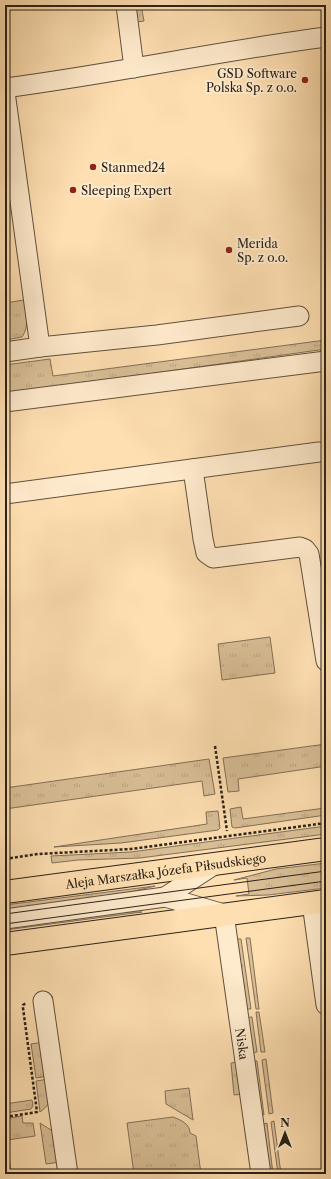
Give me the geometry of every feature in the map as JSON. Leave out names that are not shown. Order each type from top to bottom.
[{"type":"main road","name":"Aleja Marszałka Józefa Piłsudskiego","points":[[5,892],[326,849]]},
{"type":"main road","points":[[5,944],[319,902]]},
{"type":"street","points":[[126,5],[134,68]]},
{"type":"street","points":[[5,88],[134,68],[265,45],[326,37]]},
{"type":"street","points":[[5,92],[40,347]]},
{"type":"street","points":[[5,352],[157,335],[299,316]]},
{"type":"street","points":[[5,402],[326,361]]},
{"type":"street","points":[[5,494],[319,452]]},
{"type":"street","points":[[193,468],[206,553],[213,558],[300,547],[309,554],[326,661]]},
{"type":"street","points":[[165,898],[217,863]]},
{"type":"street","points":[[5,919],[165,898],[224,914]]},
{"type":"street","points":[[319,902],[326,1005]]},
{"type":"street","name":"Niska","points":[[224,914],[261,1174]]},
{"type":"street","points":[[43,1001],[68,1174]]},
{"type":"path","points":[[215,746],[227,832]]},
{"type":"path","points":[[5,859],[38,854],[131,849],[326,823]]},
{"type":"green space","points":[[136,5],[141,5],[144,21],[137,22]]},
{"type":"green space","points":[[24,300],[27,324],[24,333],[22,337],[5,340],[5,303]]},
{"type":"green space","points":[[326,340],[326,349],[5,394],[5,365],[50,359],[53,376]]},
{"type":"green space","points":[[270,637],[275,673],[222,680],[218,644]]},
{"type":"green space","points":[[326,744],[326,765],[238,779],[239,791],[228,792],[223,758]]},
{"type":"green space","points":[[209,759],[215,794],[204,796],[202,781],[5,809],[5,788]]},
{"type":"green space","points":[[324,795],[326,795],[326,815],[235,828],[232,827],[230,809],[241,807],[243,819],[325,808]]},
{"type":"green space","points":[[218,811],[220,828],[218,830],[121,843],[54,847],[207,824],[206,812]]},
{"type":"green space","points":[[326,826],[326,834],[140,858],[78,860],[52,863],[51,856],[131,852]]},
{"type":"green space","points":[[326,863],[326,888],[268,895],[236,896],[249,894],[247,878],[234,880],[276,869]]},
{"type":"green space","points":[[155,886],[114,896],[5,911],[5,905]]},
{"type":"green space","points":[[117,912],[142,912],[5,930],[5,927]]},
{"type":"green space","points":[[246,938],[250,938],[259,1009],[256,1009]]},
{"type":"green space","points":[[236,939],[241,939],[251,1009],[245,1009]]},
{"type":"green space","points":[[256,1012],[259,1012],[265,1052],[261,1052]]},
{"type":"green space","points":[[252,1017],[257,1052],[251,1053],[246,1020]]},
{"type":"green space","points":[[45,1042],[49,1076],[36,1078],[31,1044]]},
{"type":"green space","points":[[266,1059],[273,1113],[269,1114],[262,1060]]},
{"type":"green space","points":[[252,1061],[257,1061],[264,1115],[259,1113]]},
{"type":"green space","points":[[238,1062],[243,1094],[234,1095],[231,1063]]},
{"type":"green space","points":[[49,1079],[49,1101],[40,1112],[36,1081]]},
{"type":"green space","points":[[189,1088],[193,1120],[166,1104],[165,1091]]},
{"type":"green space","points":[[32,1100],[33,1106],[31,1109],[5,1113],[5,1104]]},
{"type":"green space","points":[[22,1116],[23,1123],[33,1123],[35,1136],[7,1140],[11,1174],[5,1174],[5,1119]]},
{"type":"green space","points":[[173,1117],[184,1123],[190,1130],[190,1133],[196,1136],[201,1174],[134,1174],[127,1123]]},
{"type":"green space","points":[[274,1121],[281,1174],[278,1174],[271,1122]]},
{"type":"green space","points":[[40,1123],[54,1132],[60,1162],[46,1164]]},
{"type":"green space","points":[[267,1123],[273,1174],[268,1174],[261,1125]]},
{"type":"tram line","points":[[5,914],[326,871]]},
{"type":"tram line","points":[[5,924],[326,881]]},
{"type":"place","name":"GSD Software Polska Sp. z o.o.","points":[[305,80]]},
{"type":"place","name":"Stanmed24","points":[[93,167]]},
{"type":"place","name":"Sleeping Expert","points":[[73,190]]},
{"type":"place","name":"Merida Sp. z o.o.","points":[[229,250]]}]
